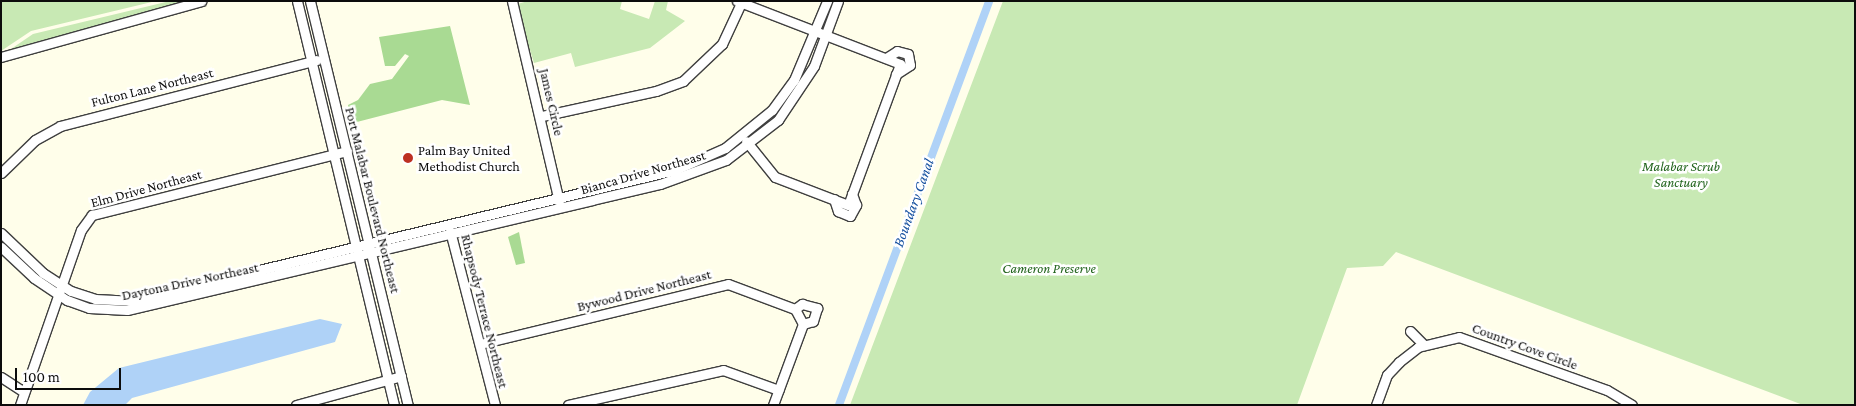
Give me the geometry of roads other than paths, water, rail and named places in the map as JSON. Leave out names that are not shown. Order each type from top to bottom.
[{"type":"street","points":[[1,57],[201,1]]},
{"type":"street","name":"Port Malabar Boulevard Northeast","points":[[297,1],[394,405]]},
{"type":"street","name":"Port Malabar Boulevard Northeast","points":[[310,1],[373,253],[408,405]]},
{"type":"street","name":"James Circle","points":[[512,1],[542,116],[560,209]]},
{"type":"street","name":"Bianca Drive Northeast","points":[[370,243],[653,175],[702,160],[742,137],[772,110],[794,80],[817,29],[827,1]]},
{"type":"street","name":"Bianca Drive Northeast","points":[[373,253],[656,185],[712,167],[749,145],[791,104],[826,33],[838,1]]},
{"type":"street","points":[[542,116],[656,92],[683,81],[722,44],[739,2],[817,29],[900,64],[848,205],[775,176],[742,137]]},
{"type":"street","name":"Fulton Lane Northeast","points":[[1,173],[35,140],[60,126],[324,58]]},
{"type":"street","name":"Elm Drive Northeast","points":[[20,405],[84,224],[92,215],[346,151]]},
{"type":"street","points":[[653,175],[656,185]]},
{"type":"street","points":[[834,199],[838,211],[850,216],[856,205],[852,194]]},
{"type":"street","name":"Rhapsody Terrace Northeast","points":[[449,224],[494,405]]},
{"type":"street","name":"Daytona Drive Northeast","points":[[1,233],[62,286],[95,299],[130,301],[370,243]]},
{"type":"street","name":"Daytona Drive Northeast","points":[[1,247],[58,295],[89,308],[134,309],[373,253]]},
{"type":"street","name":"Bywood Drive Northeast","points":[[480,344],[728,284],[795,310]]},
{"type":"street","points":[[774,405],[803,324],[795,310],[802,304],[817,308],[813,321],[803,324]]},
{"type":"street","points":[[1410,331],[1424,346]]},
{"type":"street","name":"Country Cove Circle","points":[[1376,405],[1387,375],[1424,346],[1459,337],[1607,390],[1632,405]]},
{"type":"street","points":[[568,405],[723,370],[779,390]]},
{"type":"street","points":[[296,405],[401,376]]},
{"type":"street","points":[[1,377],[24,392]]},
{"type":"water","points":[[320,319],[342,324],[335,342],[132,398],[125,405],[83,405],[90,392],[119,368]]},
{"type":"waterway","name":"Boundary Canal","points":[[839,405],[989,1]]},
{"type":"place","name":"Palm Bay United Methodist Church","points":[[408,158]]},
{"type":"park label","name":"Malabar Scrub Sanctuary","points":[[1681,174]]},
{"type":"park label","name":"Cameron Preserve","points":[[1049,268]]}]
